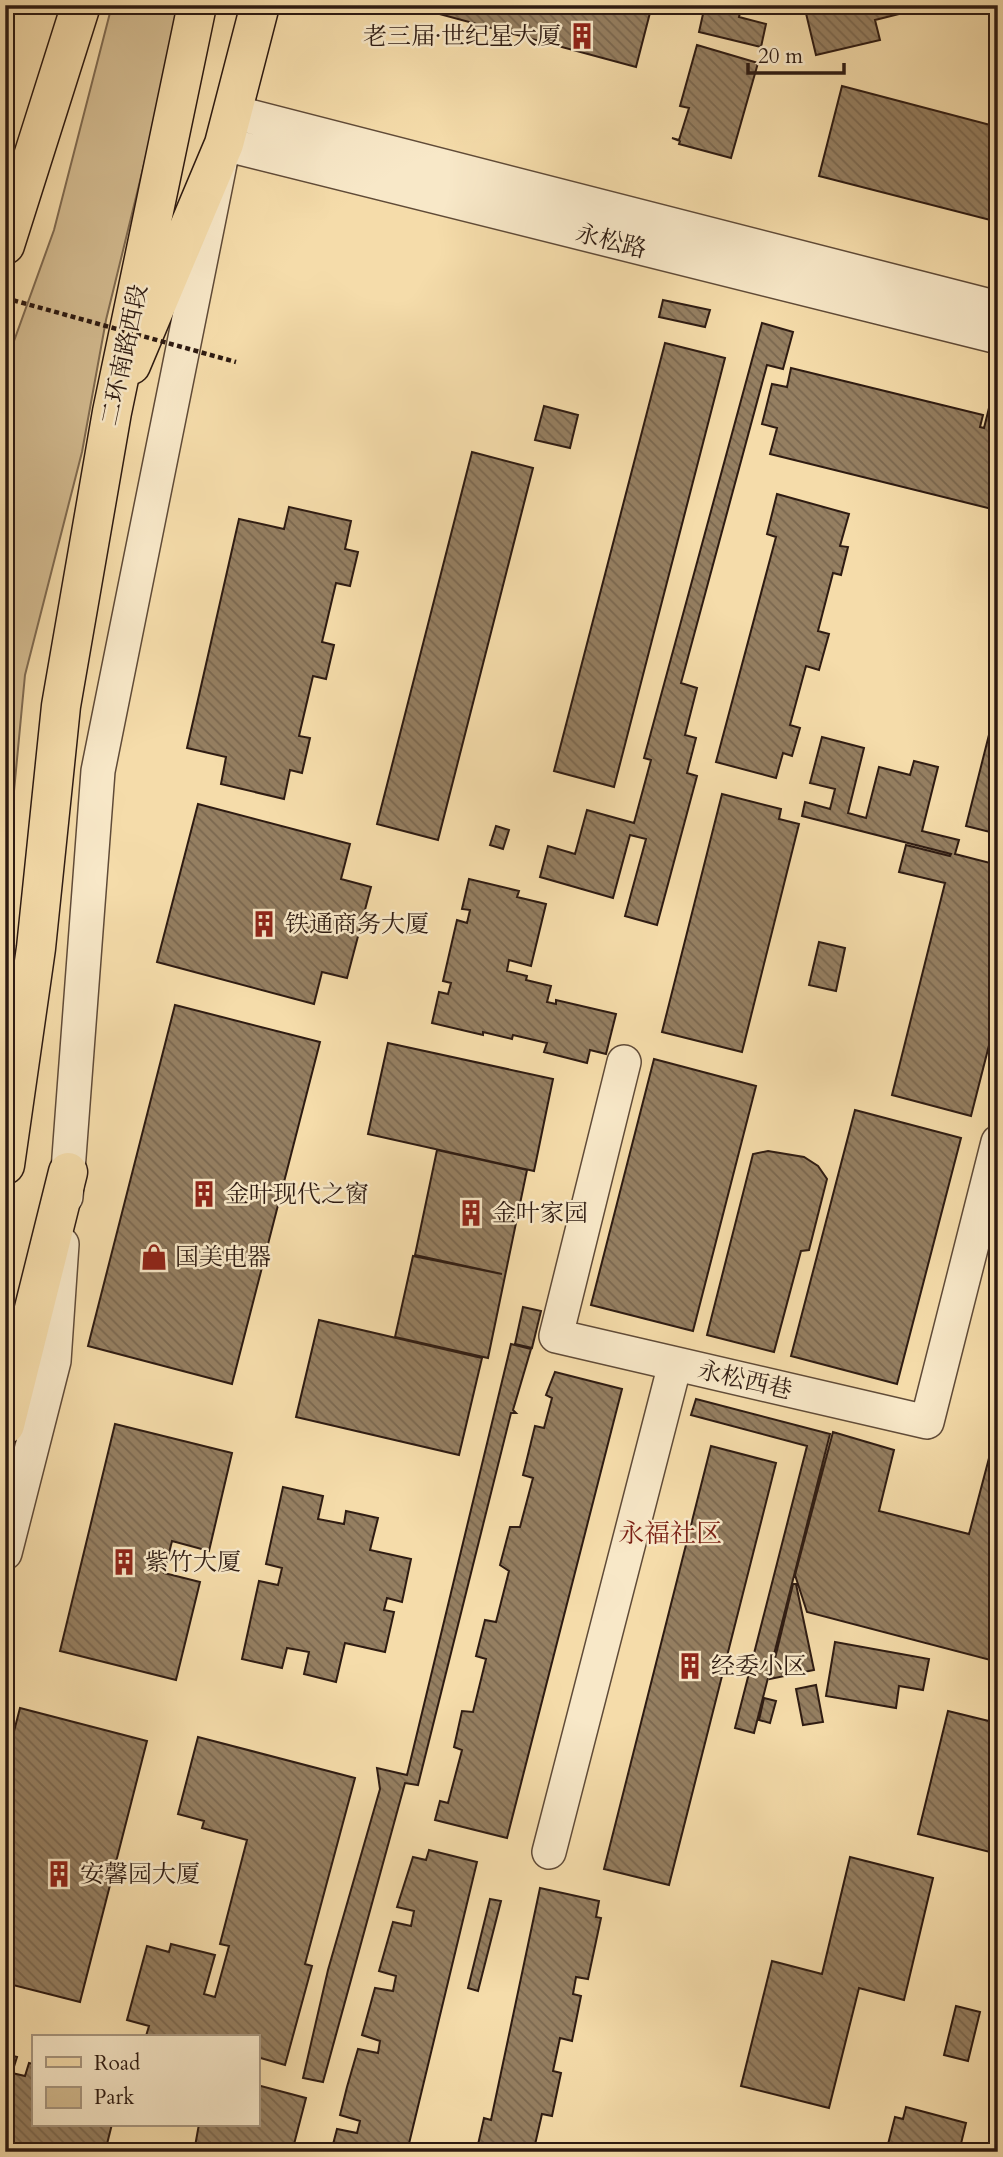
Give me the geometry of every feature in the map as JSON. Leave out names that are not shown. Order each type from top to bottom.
[{"type":"main road","points":[[22,191],[60,5]]},
{"type":"main road","points":[[5,245],[81,5]]},
{"type":"main road","name":"二环南路西段","points":[[5,1166],[36,948],[61,706],[112,412],[197,5]]},
{"type":"main road","points":[[112,412],[229,128],[260,5]]},
{"type":"main road","points":[[5,1425],[68,1172]]},
{"type":"street","name":"永松路","points":[[229,128],[998,309]]},
{"type":"street","name":"永松路","points":[[229,128],[998,337]]},
{"type":"street","points":[[5,1553],[54,1361],[98,771],[229,128]]},
{"type":"street","name":"永松西巷","points":[[624,1062],[556,1336],[927,1422],[998,1142]]},
{"type":"street","points":[[548,1852],[675,1364]]},
{"type":"path","points":[[5,298],[236,362]]},
{"type":"green space","points":[[112,5],[183,5],[106,320],[82,452],[25,675],[5,886],[5,366],[54,230]]},
{"type":"building","name":"老三届·世纪星大厦","points":[[406,5],[652,5],[636,67]]},
{"type":"building","points":[[705,5],[742,5],[739,17],[766,24],[761,47],[699,32]]},
{"type":"building","points":[[804,5],[935,5],[875,20],[880,40],[816,55]]},
{"type":"building","points":[[697,45],[758,63],[731,158],[679,144],[680,141],[672,138],[679,140],[689,108],[680,106]]},
{"type":"building","points":[[842,86],[998,127],[998,222],[819,176]]},
{"type":"building","points":[[663,300],[710,310],[705,327],[659,317]]},
{"type":"building","points":[[762,323],[793,332],[783,369],[767,365],[681,683],[697,688],[685,735],[696,738],[687,773],[697,776],[657,925],[625,916],[646,839],[630,835],[613,898],[540,877],[548,846],[575,854],[587,810],[634,823],[651,760],[644,758]]},
{"type":"building","points":[[665,343],[725,358],[614,787],[554,771]]},
{"type":"building","points":[[791,368],[983,415],[980,427],[984,428],[990,404],[998,406],[996,510],[770,454],[777,428],[762,424],[772,384],[787,387]]},
{"type":"building","points":[[544,406],[578,415],[570,448],[535,440]]},
{"type":"building","points":[[472,452],[533,468],[438,840],[377,824]]},
{"type":"building","points":[[777,494],[849,514],[840,546],[848,547],[841,575],[833,573],[818,631],[829,634],[819,670],[806,666],[790,725],[800,728],[792,756],[783,753],[776,778],[716,762],[776,537],[767,534]]},
{"type":"building","points":[[289,507],[351,521],[345,549],[358,552],[350,586],[336,583],[322,642],[334,645],[326,679],[313,676],[299,736],[310,738],[302,773],[290,770],[284,799],[221,784],[226,757],[187,748],[239,519],[284,529]]},
{"type":"building","points":[[998,699],[998,834],[966,826]]},
{"type":"building","points":[[822,737],[864,748],[848,813],[866,818],[879,767],[910,775],[914,761],[938,767],[922,831],[959,840],[955,854],[998,865],[998,1010],[971,1116],[892,1095],[945,883],[899,872],[906,845],[950,856],[951,854],[802,816],[805,802],[830,809],[835,789],[810,783]]},
{"type":"building","points":[[722,794],[781,809],[779,819],[799,824],[742,1052],[662,1032]]},
{"type":"building","name":"铁通商务大厦","points":[[198,804],[350,844],[341,879],[371,887],[347,978],[322,972],[314,1004],[157,962]]},
{"type":"building","points":[[496,826],[509,830],[503,849],[490,845]]},
{"type":"building","points":[[469,879],[519,891],[517,897],[546,904],[531,966],[509,960],[507,971],[527,976],[526,980],[551,986],[547,1002],[556,1004],[556,1000],[616,1014],[606,1054],[590,1050],[587,1063],[544,1052],[547,1043],[513,1035],[512,1039],[483,1032],[483,1035],[432,1023],[439,992],[448,994],[451,983],[443,981],[457,920],[467,923],[470,910],[462,909]]},
{"type":"building","points":[[819,942],[845,948],[836,991],[809,985]]},
{"type":"building","name":"金叶现代之窗","points":[[175,1005],[320,1042],[232,1384],[88,1346]]},
{"type":"building","points":[[388,1043],[553,1079],[534,1171],[368,1134]]},
{"type":"building","points":[[654,1059],[756,1086],[693,1331],[591,1305]]},
{"type":"building","points":[[855,1110],[961,1138],[897,1384],[791,1356]]},
{"type":"building","name":"金叶家园","points":[[437,1150],[527,1170],[488,1358],[395,1337],[413,1256],[502,1274],[415,1255]]},
{"type":"building","points":[[768,1151],[804,1157],[818,1166],[827,1179],[809,1250],[801,1251],[774,1352],[707,1335],[753,1154]]},
{"type":"building","points":[[523,1307],[541,1311],[532,1348],[515,1344]]},
{"type":"building","points":[[319,1320],[482,1358],[459,1455],[296,1417]]},
{"type":"building","points":[[511,1344],[531,1349],[513,1410],[516,1413],[511,1413],[418,1785],[405,1783],[323,2082],[303,2078],[328,1970],[380,1789],[377,1768],[407,1775]]},
{"type":"building","points":[[555,1372],[622,1389],[507,1838],[435,1820],[440,1801],[448,1803],[462,1750],[454,1747],[462,1711],[473,1712],[486,1659],[476,1656],[485,1620],[496,1622],[509,1571],[500,1565],[510,1527],[520,1527],[533,1478],[523,1475],[535,1426],[544,1428],[552,1398],[546,1395]]},
{"type":"building","points":[[696,1399],[830,1434],[754,1733],[735,1728],[807,1446],[691,1415]]},
{"type":"building","name":"紫竹大厦","points":[[115,1424],[232,1453],[209,1551],[172,1541],[164,1573],[200,1582],[176,1680],[60,1651]]},
{"type":"building","points":[[998,1424],[998,1662],[807,1612],[795,1575],[833,1432],[894,1450],[879,1511],[969,1534]]},
{"type":"building","name":"经委小区","points":[[711,1446],[776,1463],[669,1885],[604,1869]]},
{"type":"building","points":[[283,1487],[323,1496],[318,1519],[344,1524],[346,1511],[378,1518],[370,1550],[411,1559],[402,1602],[387,1598],[384,1610],[394,1612],[385,1652],[345,1643],[336,1682],[304,1674],[309,1652],[287,1648],[282,1668],[242,1659],[259,1581],[278,1585],[282,1568],[266,1564]]},
{"type":"building","points":[[793,1584],[796,1584],[814,1670],[770,1679]]},
{"type":"building","points":[[835,1642],[929,1659],[923,1690],[899,1686],[896,1708],[826,1696]]},
{"type":"building","points":[[816,1685],[823,1722],[803,1725],[796,1689]]},
{"type":"building","points":[[764,1698],[776,1701],[770,1723],[759,1720]]},
{"type":"building","name":"安馨园大厦","points":[[20,1708],[147,1741],[80,2002],[5,1983],[5,1766]]},
{"type":"building","points":[[948,1711],[997,1723],[998,1720],[998,1854],[918,1834]]},
{"type":"building","points":[[198,1737],[355,1778],[305,1964],[312,1966],[285,2065],[259,2058],[259,2035],[146,2035],[149,2026],[127,2020],[147,1946],[169,1952],[171,1944],[215,1955],[204,1994],[215,1997],[229,1946],[220,1944],[247,1840],[202,1828],[204,1821],[178,1814]]},
{"type":"building","points":[[429,1850],[477,1862],[407,2152],[331,2152],[337,2129],[357,2133],[360,2121],[340,2115],[347,2087],[358,2049],[378,2053],[380,2041],[362,2035],[375,1988],[393,1991],[396,1976],[379,1971],[393,1922],[411,1926],[414,1911],[397,1907],[413,1857],[426,1860]]},
{"type":"building","points":[[850,1857],[933,1878],[904,2000],[859,1988],[829,2108],[741,2086],[772,1961],[822,1974]]},
{"type":"building","points":[[540,1888],[599,1901],[596,1917],[601,1918],[588,1979],[576,1977],[573,1994],[581,1996],[572,2041],[560,2038],[553,2071],[561,2073],[552,2116],[542,2114],[534,2149],[542,2152],[482,2152],[477,2149],[484,2118],[491,2120]]},
{"type":"building","points":[[490,1899],[501,1901],[478,1991],[468,1988]]},
{"type":"building","points":[[956,2006],[980,2012],[968,2061],[944,2055]]},
{"type":"building","points":[[5,2054],[17,2057],[12,2073],[25,2076],[29,2063],[32,2064],[32,2126],[112,2126],[105,2152],[5,2152]]},
{"type":"building","points":[[259,2086],[306,2098],[292,2152],[194,2152],[199,2126],[259,2126]]},
{"type":"building","points":[[906,2107],[966,2123],[959,2152],[886,2152],[895,2117],[903,2119]]},
{"type":"building","points":[[769,2143],[772,2143],[806,2152],[767,2152]]},
{"type":"place","name":"老三届·世纪星大厦","points":[[582,36]]},
{"type":"place","name":"铁通商务大厦","points":[[264,924]]},
{"type":"place","name":"金叶现代之窗","points":[[204,1194]]},
{"type":"place","name":"金叶家园","points":[[471,1213]]},
{"type":"place","name":"国美电器","points":[[154,1257]]},
{"type":"place","name":"紫竹大厦","points":[[124,1562]]},
{"type":"place","name":"经委小区","points":[[690,1666]]},
{"type":"place","name":"安馨园大厦","points":[[59,1874]]},
{"type":"district","name":"永福社区","points":[[670,1533]]}]
